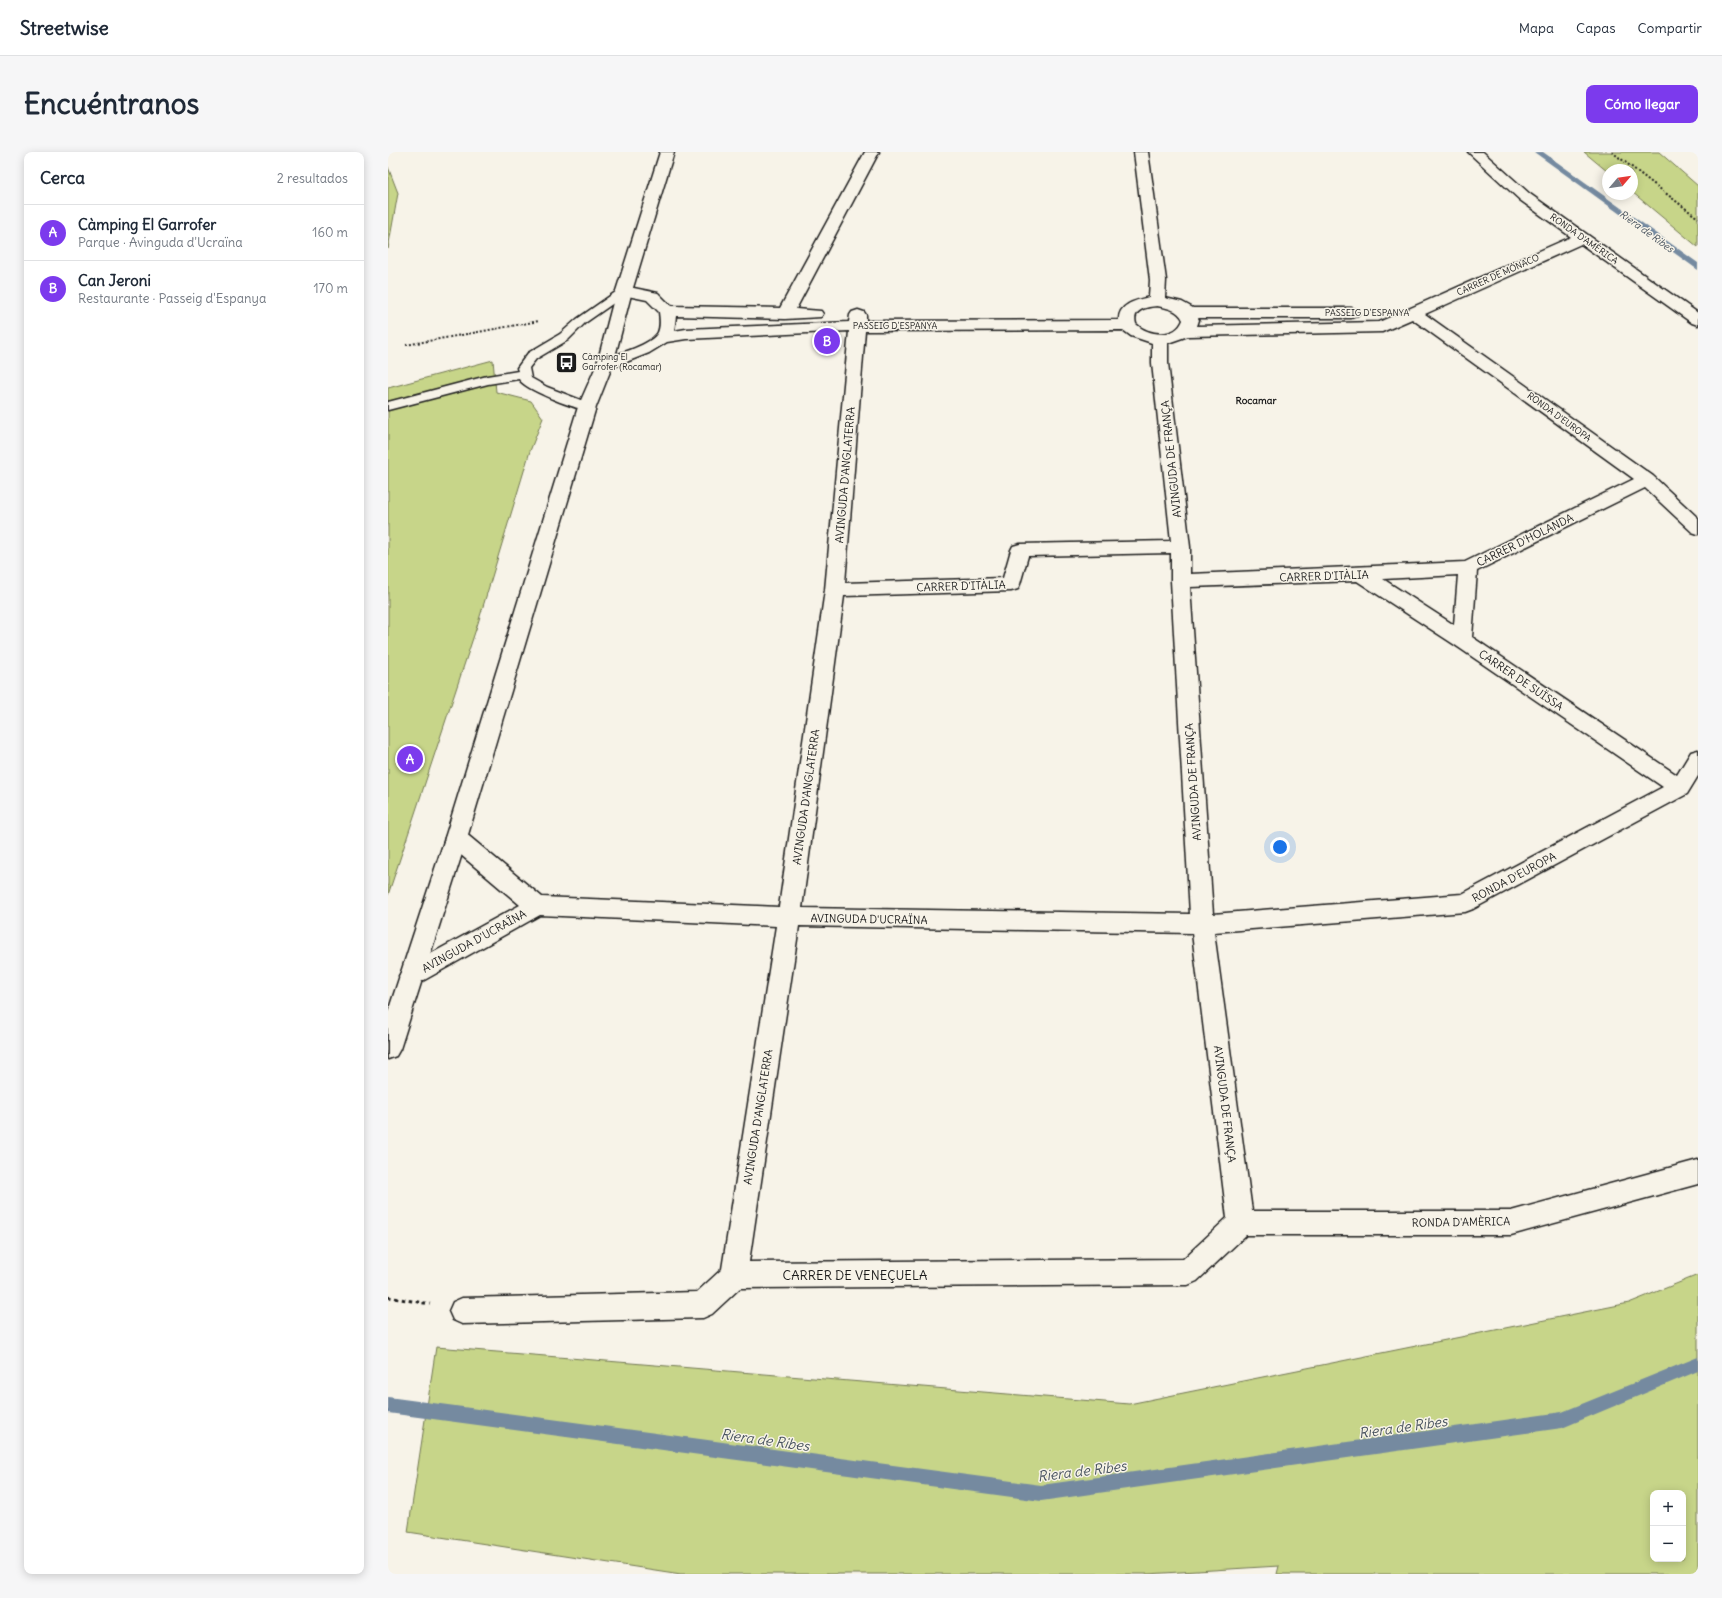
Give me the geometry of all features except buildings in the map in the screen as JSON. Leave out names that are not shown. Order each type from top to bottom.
[{"type":"street","points":[[388,1049],[456,838],[587,407],[605,364],[624,291],[667,152]]},
{"type":"street","points":[[785,314],[872,152]]},
{"type":"street","points":[[1141,152],[1158,280],[1157,301]]},
{"type":"street","name":"RONDA D'AMÈRICA","points":[[1475,152],[1525,198],[1698,320]]},
{"type":"street","name":"CARRER DE MÓNACO","points":[[1414,313],[1582,238]]},
{"type":"street","points":[[624,291],[652,296],[667,311],[668,324],[662,338]]},
{"type":"street","points":[[1128,319],[1135,306],[1145,302],[1170,302],[1182,306],[1190,313],[1192,320],[1191,326],[1186,331]]},
{"type":"street","name":"PASSEIG D'ESPANYA","points":[[667,311],[785,314],[858,321]]},
{"type":"street","name":"PASSEIG D'ESPANYA","points":[[1190,313],[1414,313]]},
{"type":"street","name":"PASSEIG D'ESPANYA","points":[[605,364],[642,350],[662,338],[686,334],[858,321],[1128,319],[1135,332],[1140,335],[1160,340],[1180,336],[1186,331],[1382,327],[1414,313]]},
{"type":"street","name":"RONDA D'EUROPA","points":[[1414,313],[1647,480],[1698,528]]},
{"type":"street","name":"AVINGUDA D'ANGLATERRA","points":[[734,1275],[789,917],[836,590],[858,321]]},
{"type":"street","name":"AVINGUDA DE FRANÇA","points":[[1160,340],[1160,363],[1181,547],[1180,581],[1202,924],[1241,1223]]},
{"type":"street","name":"CARRER D'HOLANDA","points":[[1462,640],[1468,568],[1647,480]]},
{"type":"street","name":"CARRER D'ITÀLIA","points":[[836,590],[1011,584],[1020,550],[1181,547]]},
{"type":"street","name":"CARRER D'ITÀLIA","points":[[1180,581],[1468,568]]},
{"type":"street","name":"CARRER DE SUÏSSA","points":[[1361,574],[1462,640],[1680,788]]},
{"type":"street","points":[[1680,788],[1698,758]]},
{"type":"street","name":"RONDA D'EUROPA","points":[[1202,924],[1465,903],[1680,788]]},
{"type":"street","name":"AVINGUDA D'UCRAÏNA","points":[[456,838],[537,906]]},
{"type":"street","name":"AVINGUDA D'UCRAÏNA","points":[[411,976],[537,906],[789,917],[1202,924]]},
{"type":"street","name":"RONDA D'AMÈRICA","points":[[1241,1223],[1511,1223],[1698,1172]]},
{"type":"street","name":"CARRER DE VENEÇUELA","points":[[734,1275],[1188,1272],[1241,1223]]},
{"type":"street","points":[[462,1311],[703,1305],[734,1275]]},
{"type":"lane","points":[[587,407],[543,390],[525,380],[523,368],[532,356],[564,337],[581,321],[624,291]]},
{"type":"lane","points":[[388,406],[487,380],[524,374]]},
{"type":"path","points":[[1612,152],[1698,218]]},
{"type":"path","points":[[406,345],[544,320]]},
{"type":"path","points":[[388,1298],[400,1298],[462,1311]]},
{"type":"green space","points":[[1584,152],[1659,152],[1698,186],[1698,247],[1638,197],[1638,164],[1602,164],[1602,167]]},
{"type":"green space","points":[[388,167],[398,193],[388,249]]},
{"type":"green space","points":[[493,360],[496,392],[531,401],[543,418],[530,451],[478,623],[388,895],[388,388]]},
{"type":"green space","points":[[1698,1275],[1698,1574],[1277,1574],[1279,1566],[1147,1574],[681,1574],[408,1532],[436,1347],[1129,1404],[1629,1303]]},
{"type":"waterway","name":"Riera de Ribes","points":[[1538,152],[1698,267]]},
{"type":"waterway","name":"Riera de Ribes","points":[[388,1405],[1041,1493],[1562,1420],[1698,1364]]},
{"type":"place","name":"Can Jeroni","points":[[827,341]]},
{"type":"place","name":"Càmping El Garrofer (Rocamar)","points":[[566,362]]},
{"type":"place","name":"Càmping El Garrofer","points":[[410,759]]},
{"type":"district","name":"Rocamar","points":[[1256,400]]}]
